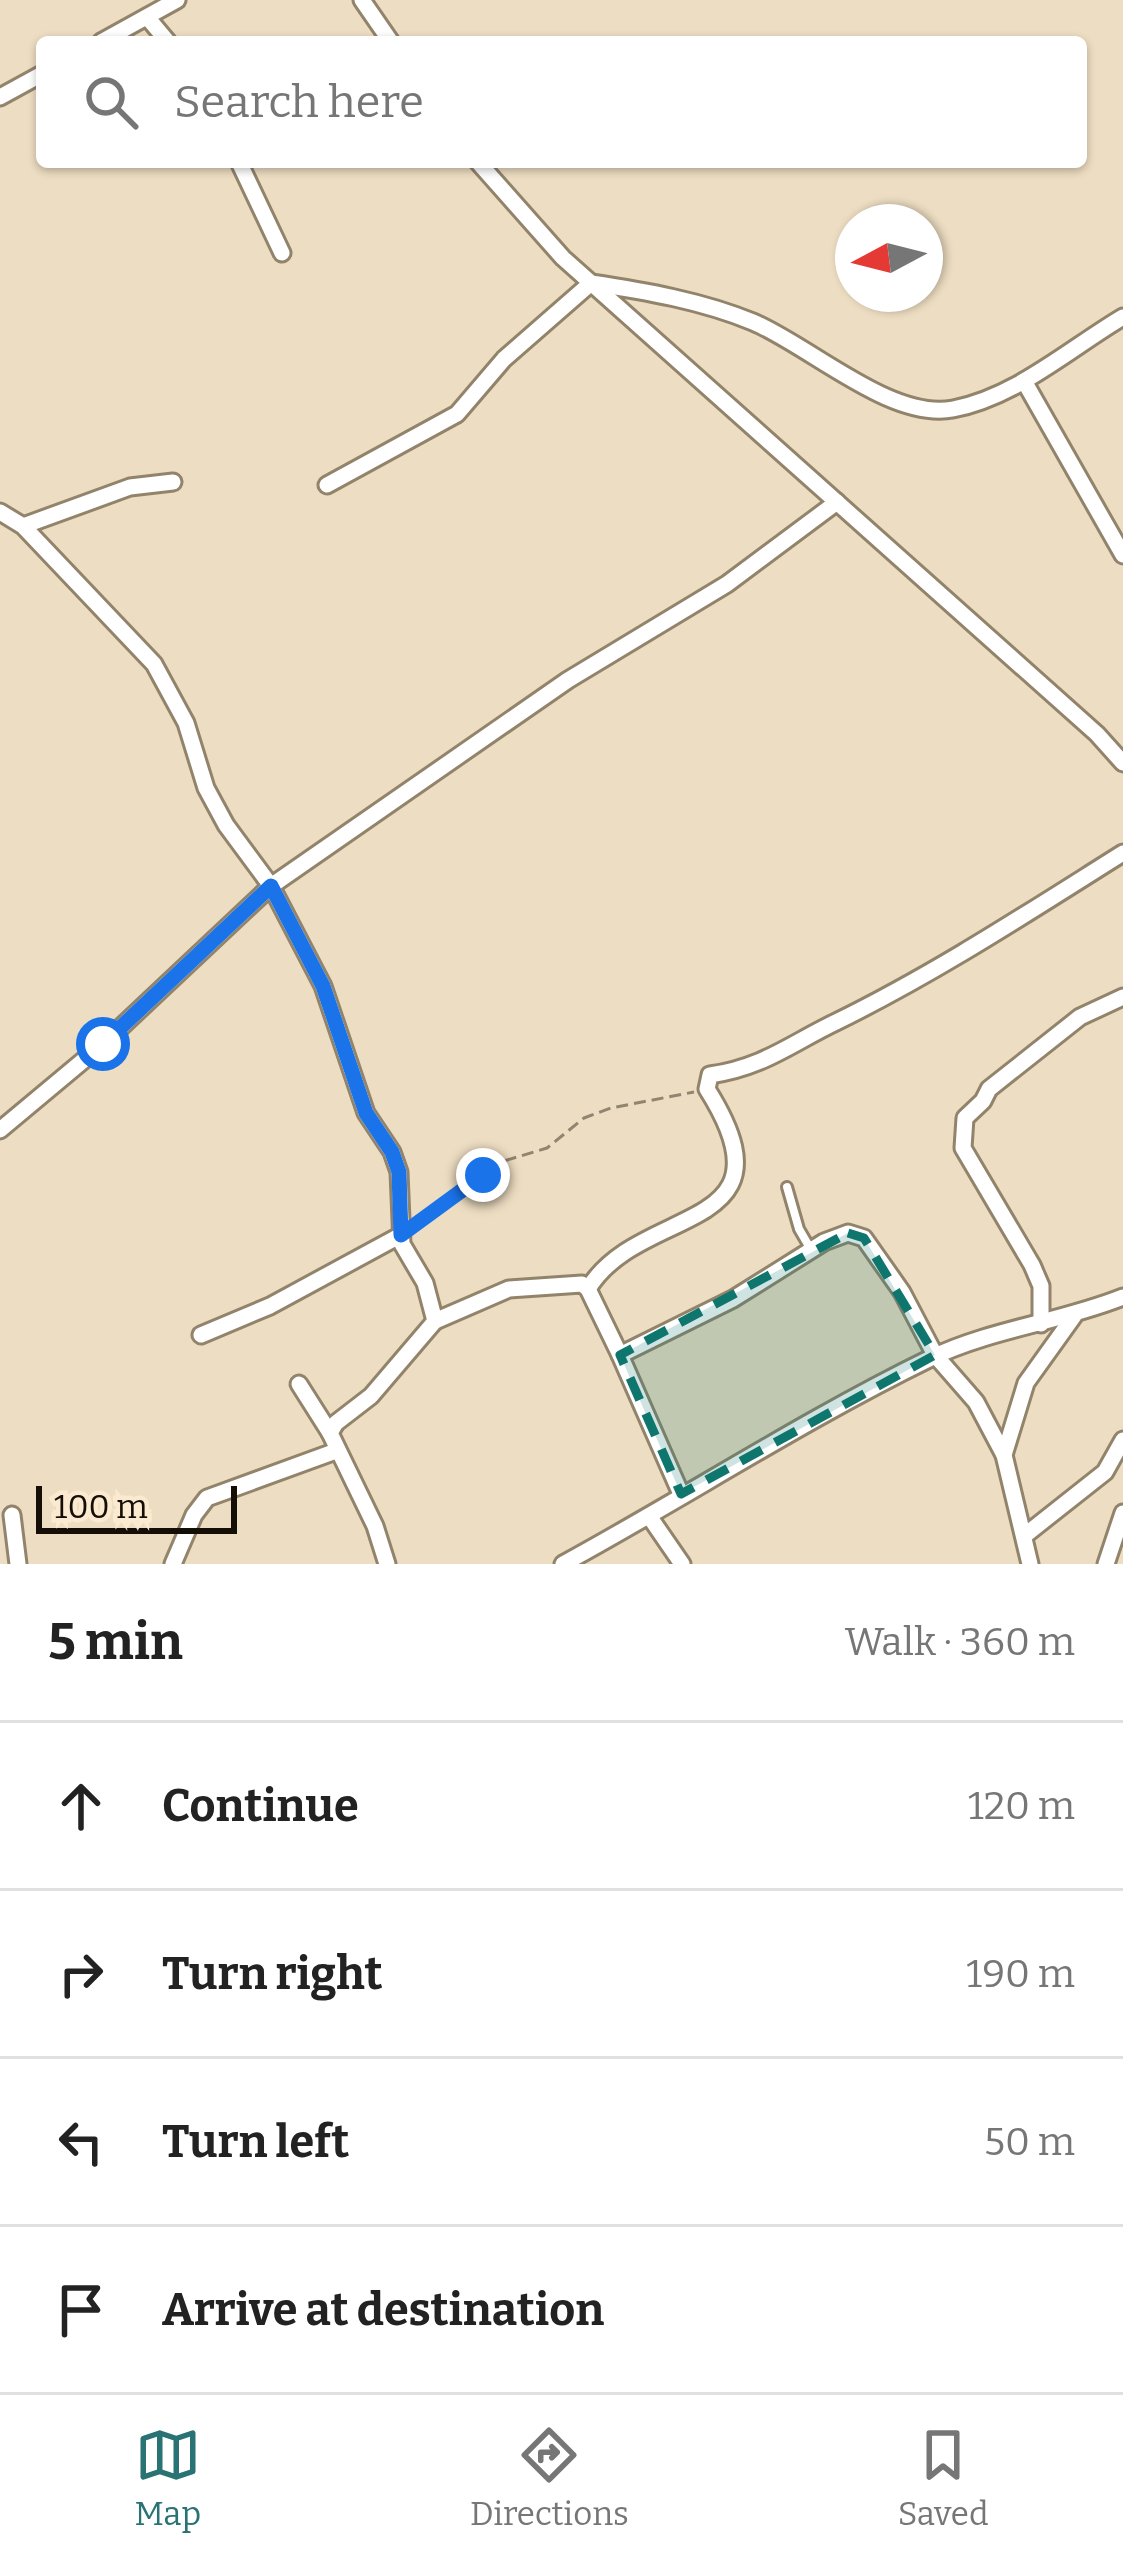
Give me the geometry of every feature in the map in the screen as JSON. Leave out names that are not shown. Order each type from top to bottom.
[{"type":"street","points":[[112,36],[177,0]]},
{"type":"street","points":[[347,0],[366,6],[387,36]]},
{"type":"street","points":[[147,17],[163,36]]},
{"type":"street","points":[[0,98],[36,77]]},
{"type":"street","points":[[242,168],[282,253]]},
{"type":"street","points":[[483,168],[529,224],[591,283],[1097,734],[1123,763]]},
{"type":"street","points":[[591,283],[708,306],[750,321],[792,340],[880,393],[930,412],[980,402],[1024,381],[1123,317]]},
{"type":"street","points":[[328,485],[457,414],[504,359],[591,283]]},
{"type":"street","points":[[1024,381],[1123,555]]},
{"type":"street","points":[[23,526],[130,488],[173,482]]},
{"type":"street","points":[[0,1130],[103,1044],[271,886],[568,680],[728,584],[837,502]]},
{"type":"street","points":[[0,512],[23,526],[154,664],[186,723],[206,788],[226,825],[271,886],[323,986],[366,1113],[392,1152],[399,1172],[404,1252],[430,1296],[434,1321]]},
{"type":"street","points":[[588,1289],[616,1260],[702,1213],[729,1186],[739,1164],[736,1147],[706,1089],[710,1075],[754,1066],[786,1052],[968,950],[1123,854]]},
{"type":"street","points":[[1041,1324],[1041,1286],[963,1148],[961,1128],[989,1088],[1080,1017],[1123,997]]},
{"type":"street","points":[[620,1355],[733,1299],[839,1234],[856,1233],[902,1292],[935,1355],[976,1402],[1004,1456],[1030,1564]]},
{"type":"street","points":[[201,1335],[319,1282],[401,1235]]},
{"type":"street","points":[[330,1433],[371,1396],[434,1321],[509,1289],[573,1282],[588,1289],[681,1494]]},
{"type":"street","points":[[562,1564],[935,1355],[1074,1316],[1123,1297]]},
{"type":"street","points":[[1004,1456],[1026,1383],[1074,1316]]},
{"type":"street","points":[[299,1384],[330,1433],[375,1526],[387,1564]]},
{"type":"street","points":[[1024,1536],[1105,1472],[1123,1440]]},
{"type":"street","points":[[173,1564],[194,1515],[207,1498],[335,1451]]},
{"type":"street","points":[[1106,1564],[1123,1513]]},
{"type":"street","points":[[12,1515],[18,1564]]},
{"type":"street","points":[[650,1516],[682,1564]]},
{"type":"lane","points":[[787,1187],[799,1229],[811,1250]]},
{"type":"path","points":[[401,1235],[449,1203],[494,1164],[547,1148],[584,1118],[706,1089]]},
{"type":"highlighted area","points":[[848,1233],[864,1238],[935,1355],[681,1494],[620,1355]]},
{"type":"route","points":[[103,1044],[271,886],[323,986],[366,1113],[392,1152],[399,1172],[401,1235],[483,1175]]}]
